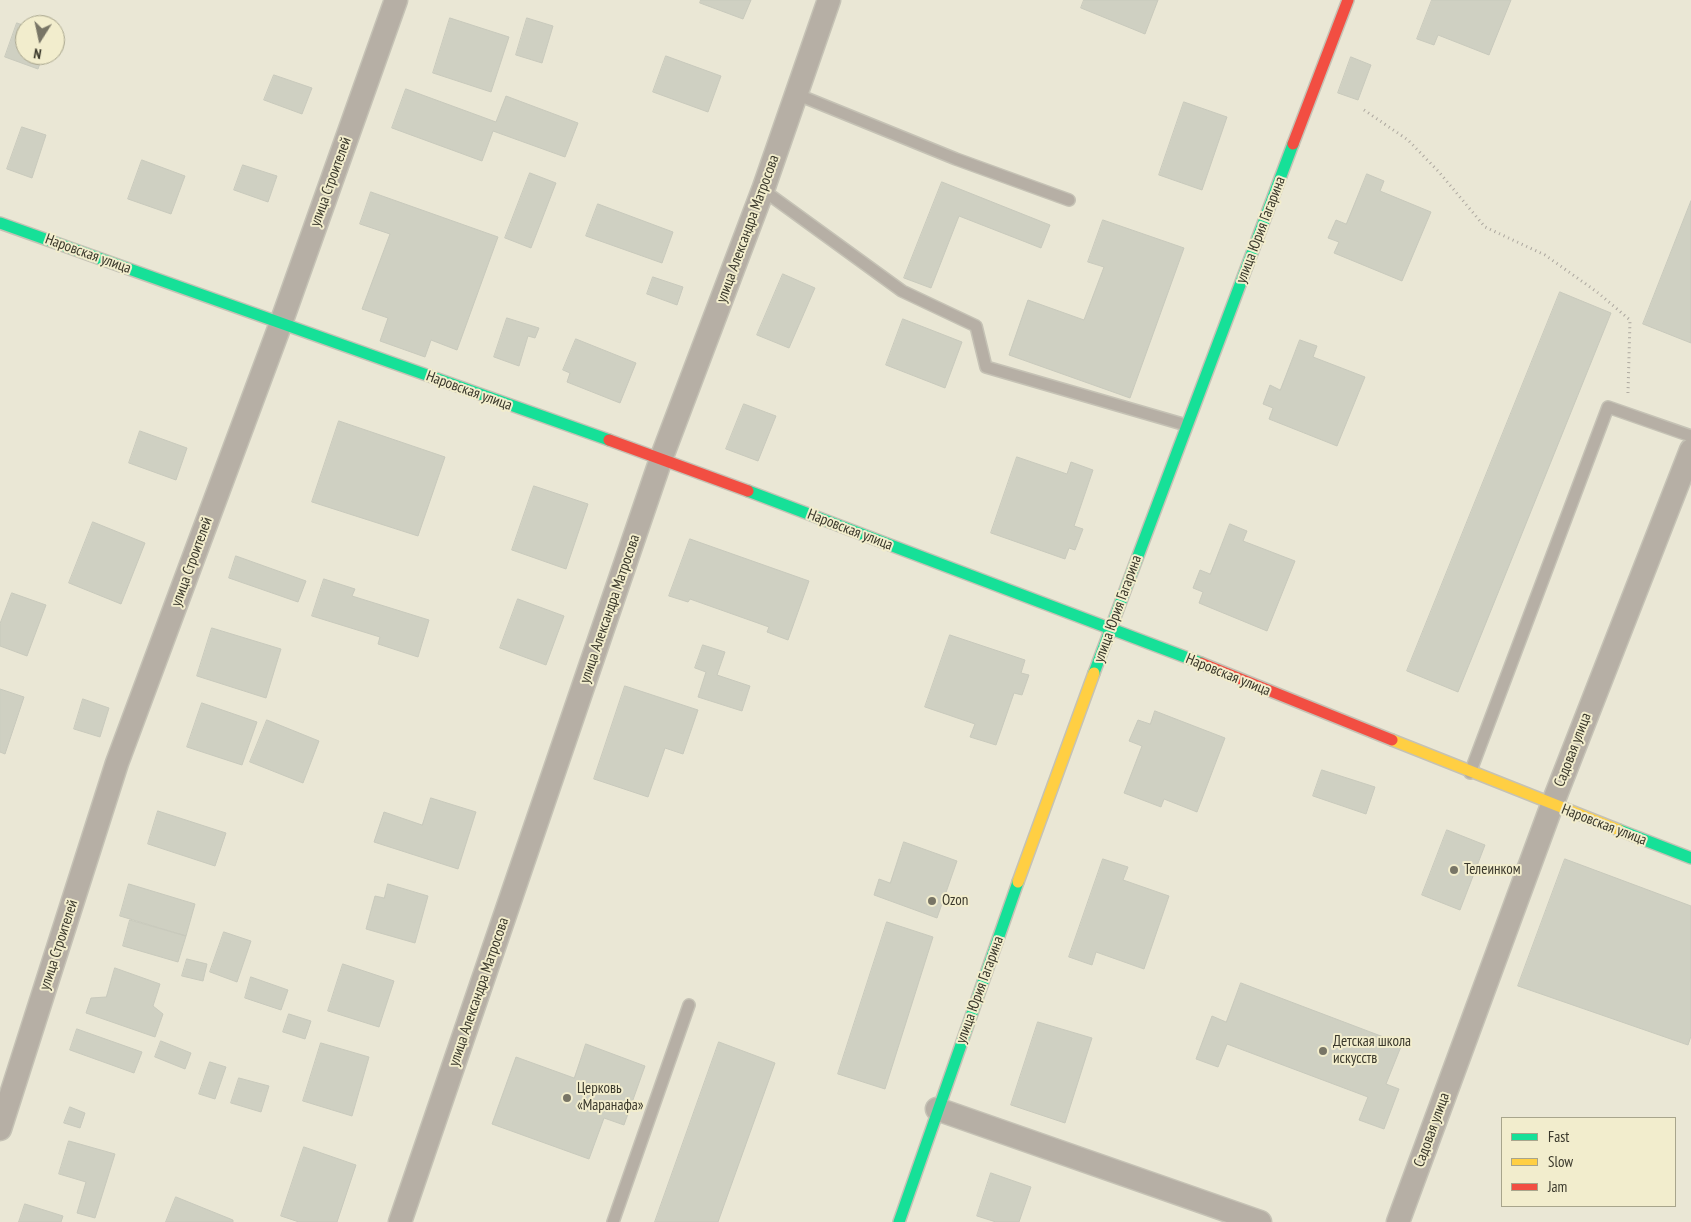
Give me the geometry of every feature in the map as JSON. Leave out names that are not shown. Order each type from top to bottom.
[{"type":"street","name":"улица Строителей","points":[[0,1129],[117,763],[281,323],[396,0]]},
{"type":"street","name":"улица Александра Матросова","points":[[400,1222],[661,460],[763,190],[829,0]]},
{"type":"street","name":"улица Юрия Гагарина","points":[[899,1222],[937,1109],[1111,628],[1186,425],[1348,0]]},
{"type":"street","name":"Наровская улица","points":[[0,223],[661,460],[1111,628],[1470,773],[1691,858]]},
{"type":"street","name":"Садовая улица","points":[[1398,1222],[1552,805],[1691,450]]},
{"type":"street","points":[[937,1109],[1260,1222]]},
{"type":"lane","points":[[796,94],[956,159],[1069,200]]},
{"type":"lane","points":[[763,190],[902,291],[976,326],[986,368],[1186,425]]},
{"type":"lane","points":[[1470,773],[1608,407],[1691,436]]},
{"type":"lane","points":[[613,1222],[689,1005]]},
{"type":"path","points":[[1364,110],[1408,140],[1439,172],[1485,227],[1545,255],[1597,292],[1630,320],[1627,414]]},
{"type":"building","points":[[701,0],[751,0],[743,19],[700,3]]},
{"type":"building","points":[[1084,0],[1158,0],[1145,34],[1081,8]]},
{"type":"building","points":[[1432,0],[1511,0],[1489,55],[1438,35],[1434,45],[1417,39]]},
{"type":"building","points":[[450,18],[509,37],[491,92],[433,73]]},
{"type":"building","points":[[527,18],[553,26],[542,63],[516,55]]},
{"type":"building","points":[[15,29],[15,61],[5,57]]},
{"type":"building","points":[[666,56],[721,76],[708,112],[653,92]]},
{"type":"building","points":[[1351,57],[1371,65],[1358,100],[1338,93]]},
{"type":"building","points":[[27,65],[39,65],[38,69]]},
{"type":"building","points":[[274,75],[312,88],[302,114],[264,100]]},
{"type":"building","points":[[406,89],[496,122],[506,96],[578,123],[565,157],[493,131],[482,161],[392,128]]},
{"type":"building","points":[[1184,102],[1227,117],[1202,190],[1159,175]]},
{"type":"building","points":[[22,127],[46,135],[32,178],[7,169]]},
{"type":"building","points":[[142,160],[185,176],[171,214],[128,199]]},
{"type":"building","points":[[243,165],[277,176],[268,202],[234,190]]},
{"type":"building","points":[[530,173],[556,183],[531,248],[505,238]]},
{"type":"building","points":[[1367,174],[1384,181],[1380,191],[1431,212],[1402,281],[1334,253],[1339,242],[1328,238],[1336,220],[1346,224]]},
{"type":"building","points":[[942,182],[1050,225],[1041,248],[959,216],[931,288],[904,278]]},
{"type":"building","points":[[371,192],[498,237],[457,350],[431,340],[425,357],[380,341],[388,318],[362,309],[390,234],[360,224]]},
{"type":"building","points":[[1691,201],[1691,343],[1643,324]]},
{"type":"building","points":[[598,204],[673,232],[662,263],[586,236]]},
{"type":"building","points":[[1103,220],[1184,248],[1130,398],[1009,355],[1028,300],[1084,320],[1104,267],[1088,262]]},
{"type":"building","points":[[783,274],[815,288],[789,348],[757,335]]},
{"type":"building","points":[[653,277],[683,287],[677,305],[647,294]]},
{"type":"building","points":[[1560,292],[1611,313],[1458,692],[1407,671]]},
{"type":"building","points":[[507,318],[539,328],[535,338],[528,336],[519,366],[494,357]]},
{"type":"building","points":[[903,319],[962,342],[945,388],[886,365]]},
{"type":"building","points":[[576,339],[636,363],[620,403],[567,382],[570,373],[563,370]]},
{"type":"building","points":[[1300,340],[1317,346],[1313,357],[1365,377],[1337,446],[1269,419],[1273,408],[1263,404],[1270,385],[1280,390]]},
{"type":"building","points":[[744,404],[776,416],[758,461],[726,449]]},
{"type":"building","points":[[339,421],[445,457],[418,536],[312,502]]},
{"type":"building","points":[[140,431],[187,448],[176,480],[129,463]]},
{"type":"building","points":[[1017,457],[1067,474],[1071,462],[1093,470],[1074,526],[1083,529],[1075,550],[1069,548],[1065,559],[991,533]]},
{"type":"building","points":[[534,486],[588,504],[566,569],[512,550]]},
{"type":"building","points":[[93,522],[145,543],[121,604],[69,583]]},
{"type":"building","points":[[1230,524],[1247,531],[1243,541],[1295,561],[1267,631],[1199,603],[1203,592],[1193,588],[1200,570],[1210,574]]},
{"type":"building","points":[[690,539],[809,581],[788,640],[767,632],[769,627],[690,599],[688,602],[669,596]]},
{"type":"building","points":[[236,556],[306,581],[298,602],[229,578]]},
{"type":"building","points":[[324,579],[355,589],[352,596],[429,620],[418,657],[378,644],[380,637],[312,616]]},
{"type":"building","points":[[12,593],[46,605],[27,656],[0,646],[0,624]]},
{"type":"building","points":[[518,599],[564,616],[546,665],[500,648]]},
{"type":"building","points":[[212,628],[281,649],[266,698],[197,676]]},
{"type":"building","points":[[950,635],[1025,660],[1021,673],[1029,675],[1022,695],[1014,693],[996,745],[970,737],[975,724],[925,707]]},
{"type":"building","points":[[703,645],[725,652],[717,675],[750,686],[742,711],[698,697],[706,672],[695,668]]},
{"type":"building","points":[[625,686],[698,710],[683,754],[665,748],[648,797],[594,779]]},
{"type":"building","points":[[0,689],[24,697],[5,754],[0,752]]},
{"type":"building","points":[[83,699],[109,708],[100,737],[74,729]]},
{"type":"building","points":[[202,703],[257,722],[242,765],[187,747]]},
{"type":"building","points":[[1155,711],[1225,738],[1197,812],[1164,799],[1161,807],[1124,793],[1142,746],[1129,741],[1138,720],[1150,724]]},
{"type":"building","points":[[267,720],[319,741],[303,783],[250,762]]},
{"type":"building","points":[[1322,770],[1375,787],[1366,814],[1313,796]]},
{"type":"building","points":[[431,798],[476,812],[458,869],[374,842],[384,812],[422,825]]},
{"type":"building","points":[[158,811],[226,833],[215,866],[148,844]]},
{"type":"building","name":"Телеинком","points":[[1447,830],[1485,845],[1460,910],[1422,895]]},
{"type":"building","points":[[904,842],[957,861],[937,918],[874,895],[879,879],[890,883]]},
{"type":"building","points":[[1103,859],[1128,867],[1123,880],[1169,896],[1144,969],[1096,952],[1092,965],[1069,957]]},
{"type":"building","points":[[1565,859],[1691,906],[1691,1036],[1688,1045],[1518,986]]},
{"type":"building","points":[[129,884],[195,904],[186,936],[120,916]]},
{"type":"building","points":[[388,884],[428,896],[415,943],[366,929],[375,896],[384,898]]},
{"type":"building","points":[[130,920],[186,936],[178,962],[123,946]]},
{"type":"building","points":[[887,922],[933,937],[885,1089],[838,1074]]},
{"type":"building","points":[[224,932],[251,941],[237,982],[210,972]]},
{"type":"building","points":[[187,959],[207,964],[203,981],[182,976]]},
{"type":"building","points":[[343,964],[394,981],[379,1027],[328,1011]]},
{"type":"building","points":[[115,968],[160,984],[153,1006],[163,1014],[155,1037],[86,1013],[91,998],[106,997]]},
{"type":"building","points":[[251,977],[288,990],[281,1010],[245,998]]},
{"type":"building","name":"Детская школа искусств","points":[[1241,983],[1402,1044],[1386,1084],[1399,1089],[1384,1129],[1359,1120],[1368,1097],[1227,1044],[1218,1067],[1196,1059],[1212,1016],[1226,1022]]},
{"type":"building","points":[[289,1014],[311,1021],[305,1039],[283,1032]]},
{"type":"building","points":[[1038,1022],[1092,1038],[1065,1123],[1011,1105]]},
{"type":"building","points":[[77,1029],[142,1052],[134,1073],[70,1050]]},
{"type":"building","points":[[161,1041],[191,1053],[185,1069],[155,1057]]},
{"type":"building","points":[[719,1042],[775,1063],[718,1222],[655,1222]]},
{"type":"building","points":[[321,1043],[369,1057],[352,1116],[303,1101]]},
{"type":"building","name":"Церковь «Маранафа»","points":[[586,1044],[645,1066],[624,1125],[604,1118],[589,1159],[492,1124],[516,1057],[574,1078]]},
{"type":"building","points":[[210,1062],[226,1067],[215,1099],[199,1094]]},
{"type":"building","points":[[239,1078],[269,1086],[261,1112],[231,1103]]},
{"type":"building","points":[[70,1107],[85,1113],[80,1128],[64,1123]]},
{"type":"building","points":[[69,1141],[115,1154],[95,1218],[77,1213],[86,1182],[59,1174]]},
{"type":"building","points":[[304,1147],[356,1165],[337,1222],[299,1222],[281,1216]]},
{"type":"building","points":[[991,1173],[1031,1187],[1019,1222],[996,1222],[977,1216]]},
{"type":"building","points":[[176,1197],[233,1220],[233,1222],[166,1222]]},
{"type":"building","points":[[25,1204],[63,1216],[61,1222],[19,1222]]},
{"type":"traffic: fast","points":[[1094,673],[1293,144]]},
{"type":"traffic: fast","points":[[0,223],[609,440]]},
{"type":"traffic: fast","points":[[748,491],[1201,663]]},
{"type":"traffic: fast","points":[[1619,830],[1691,858]]},
{"type":"traffic: fast","points":[[899,1222],[1018,882]]},
{"type":"traffic: slow","points":[[1018,882],[1094,673]]},
{"type":"traffic: slow","points":[[1392,740],[1619,830]]},
{"type":"traffic: jam","points":[[1293,144],[1348,0]]},
{"type":"traffic: jam","points":[[609,440],[748,491]]},
{"type":"traffic: jam","points":[[1201,663],[1392,740]]},
{"type":"place","name":"Телеинком","points":[[1454,870]]},
{"type":"place","name":"Ozon","points":[[932,901]]},
{"type":"place","name":"Детская школа искусств","points":[[1323,1051]]},
{"type":"place","name":"Церковь «Маранафа»","points":[[567,1098]]}]
